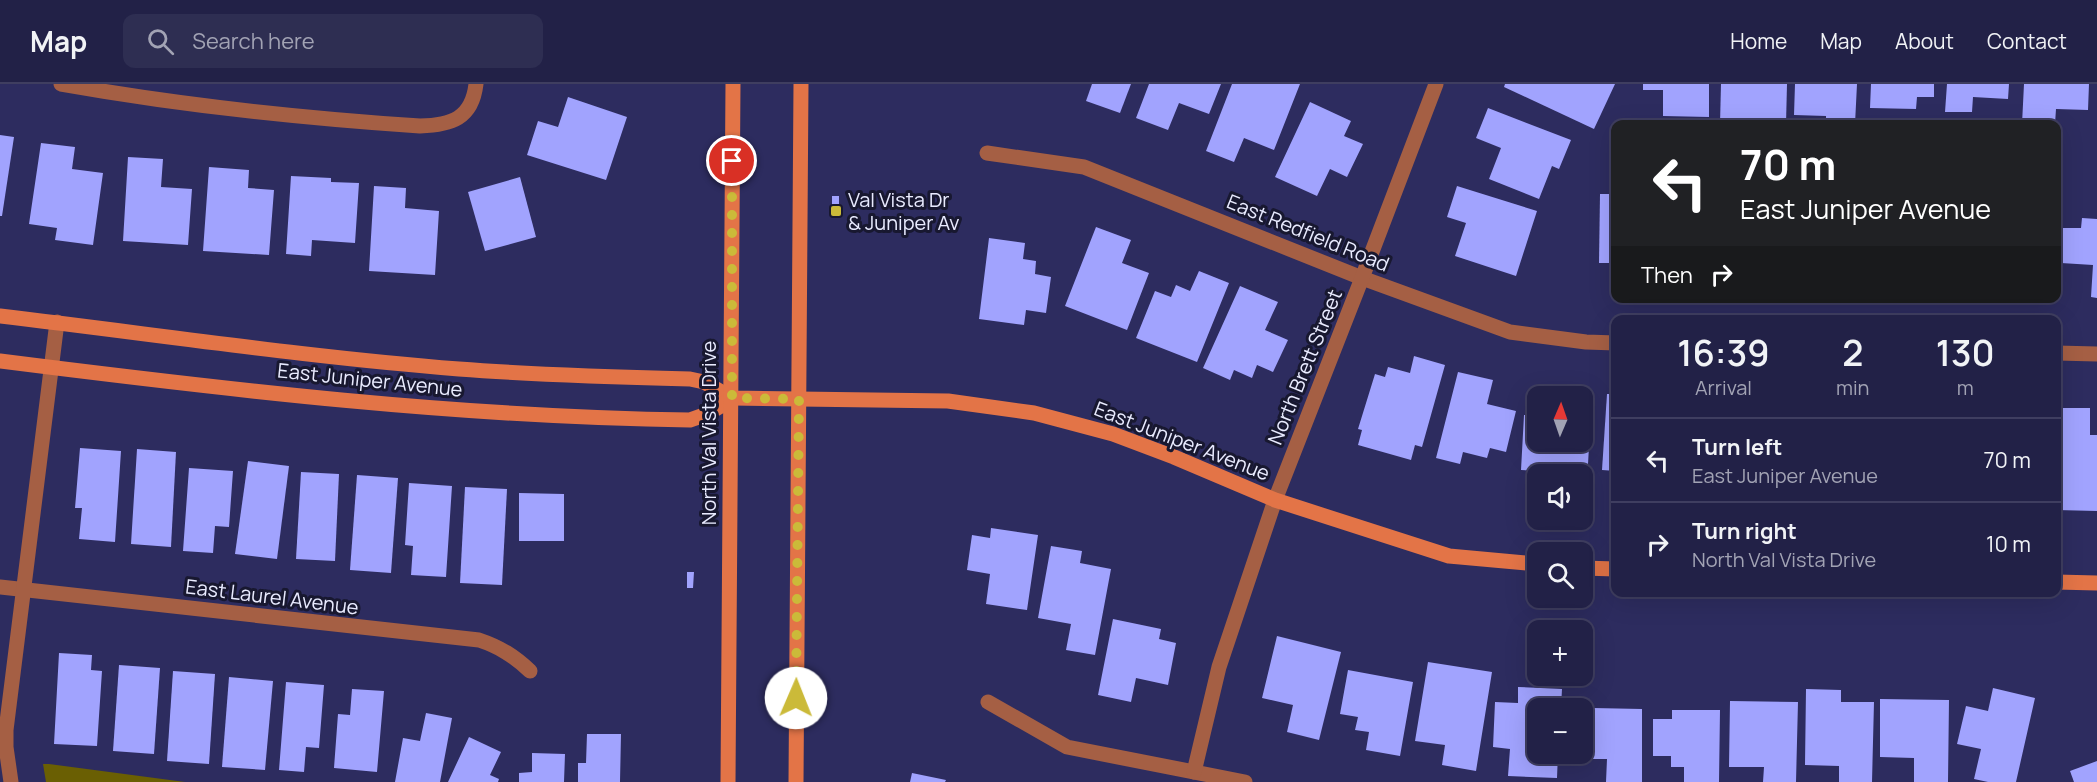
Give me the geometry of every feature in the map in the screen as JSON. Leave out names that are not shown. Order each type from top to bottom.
[{"type":"street","points":[[61,84],[206,105],[380,123],[436,125],[451,122],[463,115],[470,106],[476,84]]},
{"type":"street","name":"North Val Vista Drive","points":[[728,782],[733,84]]},
{"type":"street","points":[[796,782],[801,84]]},
{"type":"street","name":"North Brett Street","points":[[1194,772],[1219,667],[1275,500],[1436,84]]},
{"type":"street","name":"East Redfield Road","points":[[987,153],[1084,166],[1362,278],[1510,332],[1586,342],[1611,343]]},
{"type":"street","name":"East Juniper Avenue","points":[[0,316],[314,354],[457,368],[538,374],[690,379],[704,382],[732,398],[948,401],[1034,413],[1113,434],[1275,500],[1449,556],[1527,563]]},
{"type":"street","points":[[11,782],[6,730],[57,322]]},
{"type":"street","points":[[2061,353],[2097,354]]},
{"type":"street","name":"East Juniper Avenue","points":[[0,361],[450,410],[599,418],[690,420],[705,416],[732,398]]},
{"type":"street","points":[[1593,568],[1611,569]]},
{"type":"street","points":[[2061,582],[2097,583]]},
{"type":"street","name":"East Laurel Avenue","points":[[0,587],[479,640],[508,652],[530,671]]},
{"type":"street","points":[[988,702],[1067,747],[1245,782]]},
{"type":"shaded area","points":[[43,764],[49,764],[185,782],[46,782]]},
{"type":"building","points":[[1092,84],[1131,84],[1120,113],[1086,101]]},
{"type":"building","points":[[1149,84],[1221,84],[1209,114],[1179,103],[1168,130],[1136,118]]},
{"type":"building","points":[[1232,84],[1300,84],[1274,150],[1244,138],[1234,162],[1206,151]]},
{"type":"building","points":[[1505,84],[1615,84],[1594,129],[1504,87]]},
{"type":"building","points":[[1643,84],[1709,84],[1709,117],[1663,116],[1663,90],[1643,90]]},
{"type":"building","points":[[1721,84],[1787,84],[1786,120],[1720,120]]},
{"type":"building","points":[[1795,84],[1857,84],[1855,120],[1826,120],[1826,116],[1794,115]]},
{"type":"building","points":[[1871,84],[1934,84],[1934,97],[1917,97],[1916,109],[1870,108]]},
{"type":"building","points":[[1947,84],[2009,84],[2008,99],[1973,97],[1972,112],[1945,112]]},
{"type":"building","points":[[2024,84],[2089,84],[2088,110],[2056,109],[2055,120],[2022,120]]},
{"type":"building","points":[[568,97],[627,117],[606,180],[527,155],[538,121],[558,127]]},
{"type":"building","points":[[1310,102],[1351,121],[1344,136],[1363,144],[1347,177],[1330,169],[1317,196],[1275,177]]},
{"type":"building","points":[[1488,108],[1571,140],[1559,169],[1552,166],[1539,199],[1489,179],[1501,148],[1476,138]]},
{"type":"building","points":[[0,135],[14,137],[2,216],[0,216]]},
{"type":"building","points":[[41,143],[75,147],[72,169],[103,173],[93,245],[55,240],[57,228],[29,224]]},
{"type":"building","points":[[128,157],[163,159],[161,187],[192,189],[188,245],[123,241]]},
{"type":"building","points":[[209,167],[249,170],[248,188],[274,190],[269,255],[203,251]]},
{"type":"building","points":[[291,176],[331,178],[331,182],[359,183],[355,243],[312,240],[311,256],[286,254]]},
{"type":"building","points":[[520,177],[536,237],[485,251],[468,192]]},
{"type":"building","points":[[374,186],[406,188],[405,208],[439,211],[435,275],[369,271]]},
{"type":"building","points":[[1457,186],[1537,211],[1516,276],[1455,256],[1466,223],[1447,217]]},
{"type":"building","points":[[1600,194],[1611,194],[1611,263],[1599,263]]},
{"type":"building","points":[[832,196],[839,196],[839,217],[832,217]]},
{"type":"building","points":[[2082,218],[2097,219],[2097,298],[2091,297],[2093,265],[2061,263],[2063,228],[2081,228]]},
{"type":"building","points":[[1096,227],[1131,240],[1122,263],[1149,273],[1127,330],[1065,306]]},
{"type":"building","points":[[989,238],[1025,243],[1023,259],[1036,261],[1035,274],[1051,277],[1046,313],[1026,310],[1024,325],[979,319]]},
{"type":"building","points":[[1199,271],[1229,283],[1197,362],[1136,338],[1155,291],[1171,297],[1176,285],[1190,291]]},
{"type":"building","points":[[1240,286],[1278,302],[1265,330],[1288,340],[1273,372],[1257,365],[1252,378],[1234,370],[1230,380],[1203,368]]},
{"type":"building","points":[[1414,356],[1445,365],[1422,447],[1415,445],[1411,460],[1358,445],[1362,430],[1358,429],[1375,374],[1385,377],[1388,367],[1410,373]]},
{"type":"building","points":[[1458,372],[1493,380],[1487,404],[1516,411],[1506,452],[1490,448],[1487,458],[1463,452],[1460,464],[1436,458]]},
{"type":"building","points":[[1607,394],[1611,394],[1611,471],[1602,470]]},
{"type":"building","points":[[2061,408],[2090,408],[2090,435],[2097,435],[2097,511],[2061,510]]},
{"type":"building","points":[[1524,415],[1527,415],[1527,452],[1589,452],[1588,464],[1527,464],[1527,470],[1521,470]]},
{"type":"building","points":[[80,448],[121,451],[115,542],[79,539],[82,508],[75,508]]},
{"type":"building","points":[[137,449],[176,452],[171,547],[131,544]]},
{"type":"building","points":[[248,461],[289,466],[277,559],[235,554]]},
{"type":"building","points":[[189,468],[233,471],[229,527],[215,526],[213,553],[183,551]]},
{"type":"building","points":[[301,472],[339,474],[335,561],[296,559]]},
{"type":"building","points":[[357,475],[398,478],[391,573],[350,570]]},
{"type":"building","points":[[409,483],[452,486],[446,577],[411,575],[413,546],[405,545]]},
{"type":"building","points":[[465,487],[507,489],[502,585],[460,583]]},
{"type":"building","points":[[519,493],[564,494],[564,541],[519,541]]},
{"type":"building","points":[[991,528],[1038,535],[1027,610],[986,604],[990,574],[967,570],[972,535],[990,538]]},
{"type":"building","points":[[1051,546],[1082,551],[1080,563],[1111,569],[1095,655],[1066,650],[1071,624],[1038,618]]},
{"type":"building","points":[[687,572],[694,572],[693,588],[687,588]]},
{"type":"building","points":[[1113,619],[1161,629],[1159,639],[1176,643],[1168,685],[1136,678],[1131,702],[1098,695]]},
{"type":"building","points":[[1277,636],[1341,652],[1319,740],[1287,732],[1293,705],[1262,698]]},
{"type":"building","points":[[59,653],[92,655],[91,670],[102,671],[97,746],[54,744]]},
{"type":"building","points":[[1428,662],[1492,672],[1476,771],[1442,765],[1445,745],[1415,741]]},
{"type":"building","points":[[119,665],[160,668],[154,754],[113,751]]},
{"type":"building","points":[[1348,670],[1413,682],[1400,756],[1366,750],[1369,732],[1355,730],[1358,717],[1340,714]]},
{"type":"building","points":[[173,671],[215,674],[209,764],[167,761]]},
{"type":"building","points":[[229,677],[273,681],[265,770],[222,767]]},
{"type":"building","points":[[286,682],[324,685],[319,748],[306,747],[304,772],[279,770]]},
{"type":"building","points":[[1518,687],[1562,689],[1562,698],[1527,698],[1527,764],[1558,764],[1557,778],[1508,776],[1510,749],[1493,747],[1495,702],[1518,703]]},
{"type":"building","points":[[1993,688],[2035,698],[2016,782],[1988,782],[1974,779],[1981,749],[1957,744],[1966,706],[1988,711]]},
{"type":"building","points":[[352,689],[384,691],[377,772],[334,768],[338,714],[350,715]]},
{"type":"building","points":[[1806,689],[1841,690],[1841,702],[1874,702],[1872,782],[1839,782],[1839,766],[1805,765]]},
{"type":"building","points":[[1880,699],[1949,700],[1948,782],[1914,782],[1914,758],[1880,757]]},
{"type":"building","points":[[1730,701],[1798,702],[1796,782],[1763,782],[1764,767],[1729,767]]},
{"type":"building","points":[[1593,708],[1642,709],[1642,782],[1606,782],[1607,759],[1593,759]]},
{"type":"building","points":[[1672,710],[1720,710],[1719,782],[1684,782],[1684,767],[1671,767],[1671,756],[1653,756],[1653,719],[1672,719]]},
{"type":"building","points":[[426,713],[452,718],[440,782],[395,782],[403,738],[420,741]]},
{"type":"building","points":[[587,734],[621,734],[620,782],[578,782],[578,763],[586,763]]},
{"type":"building","points":[[469,737],[501,752],[490,775],[499,779],[498,782],[448,782]]},
{"type":"building","points":[[532,753],[565,754],[564,782],[519,782],[519,773],[532,772]]},
{"type":"building","points":[[2097,761],[2097,782],[2074,782],[2070,771]]},
{"type":"building","points":[[912,773],[946,780],[945,782],[910,782]]},
{"type":"place","name":"Val Vista Dr & Juniper Av","points":[[836,211]]},
{"type":"route","points":[[732,161],[732,398],[799,399],[796,698]]}]
